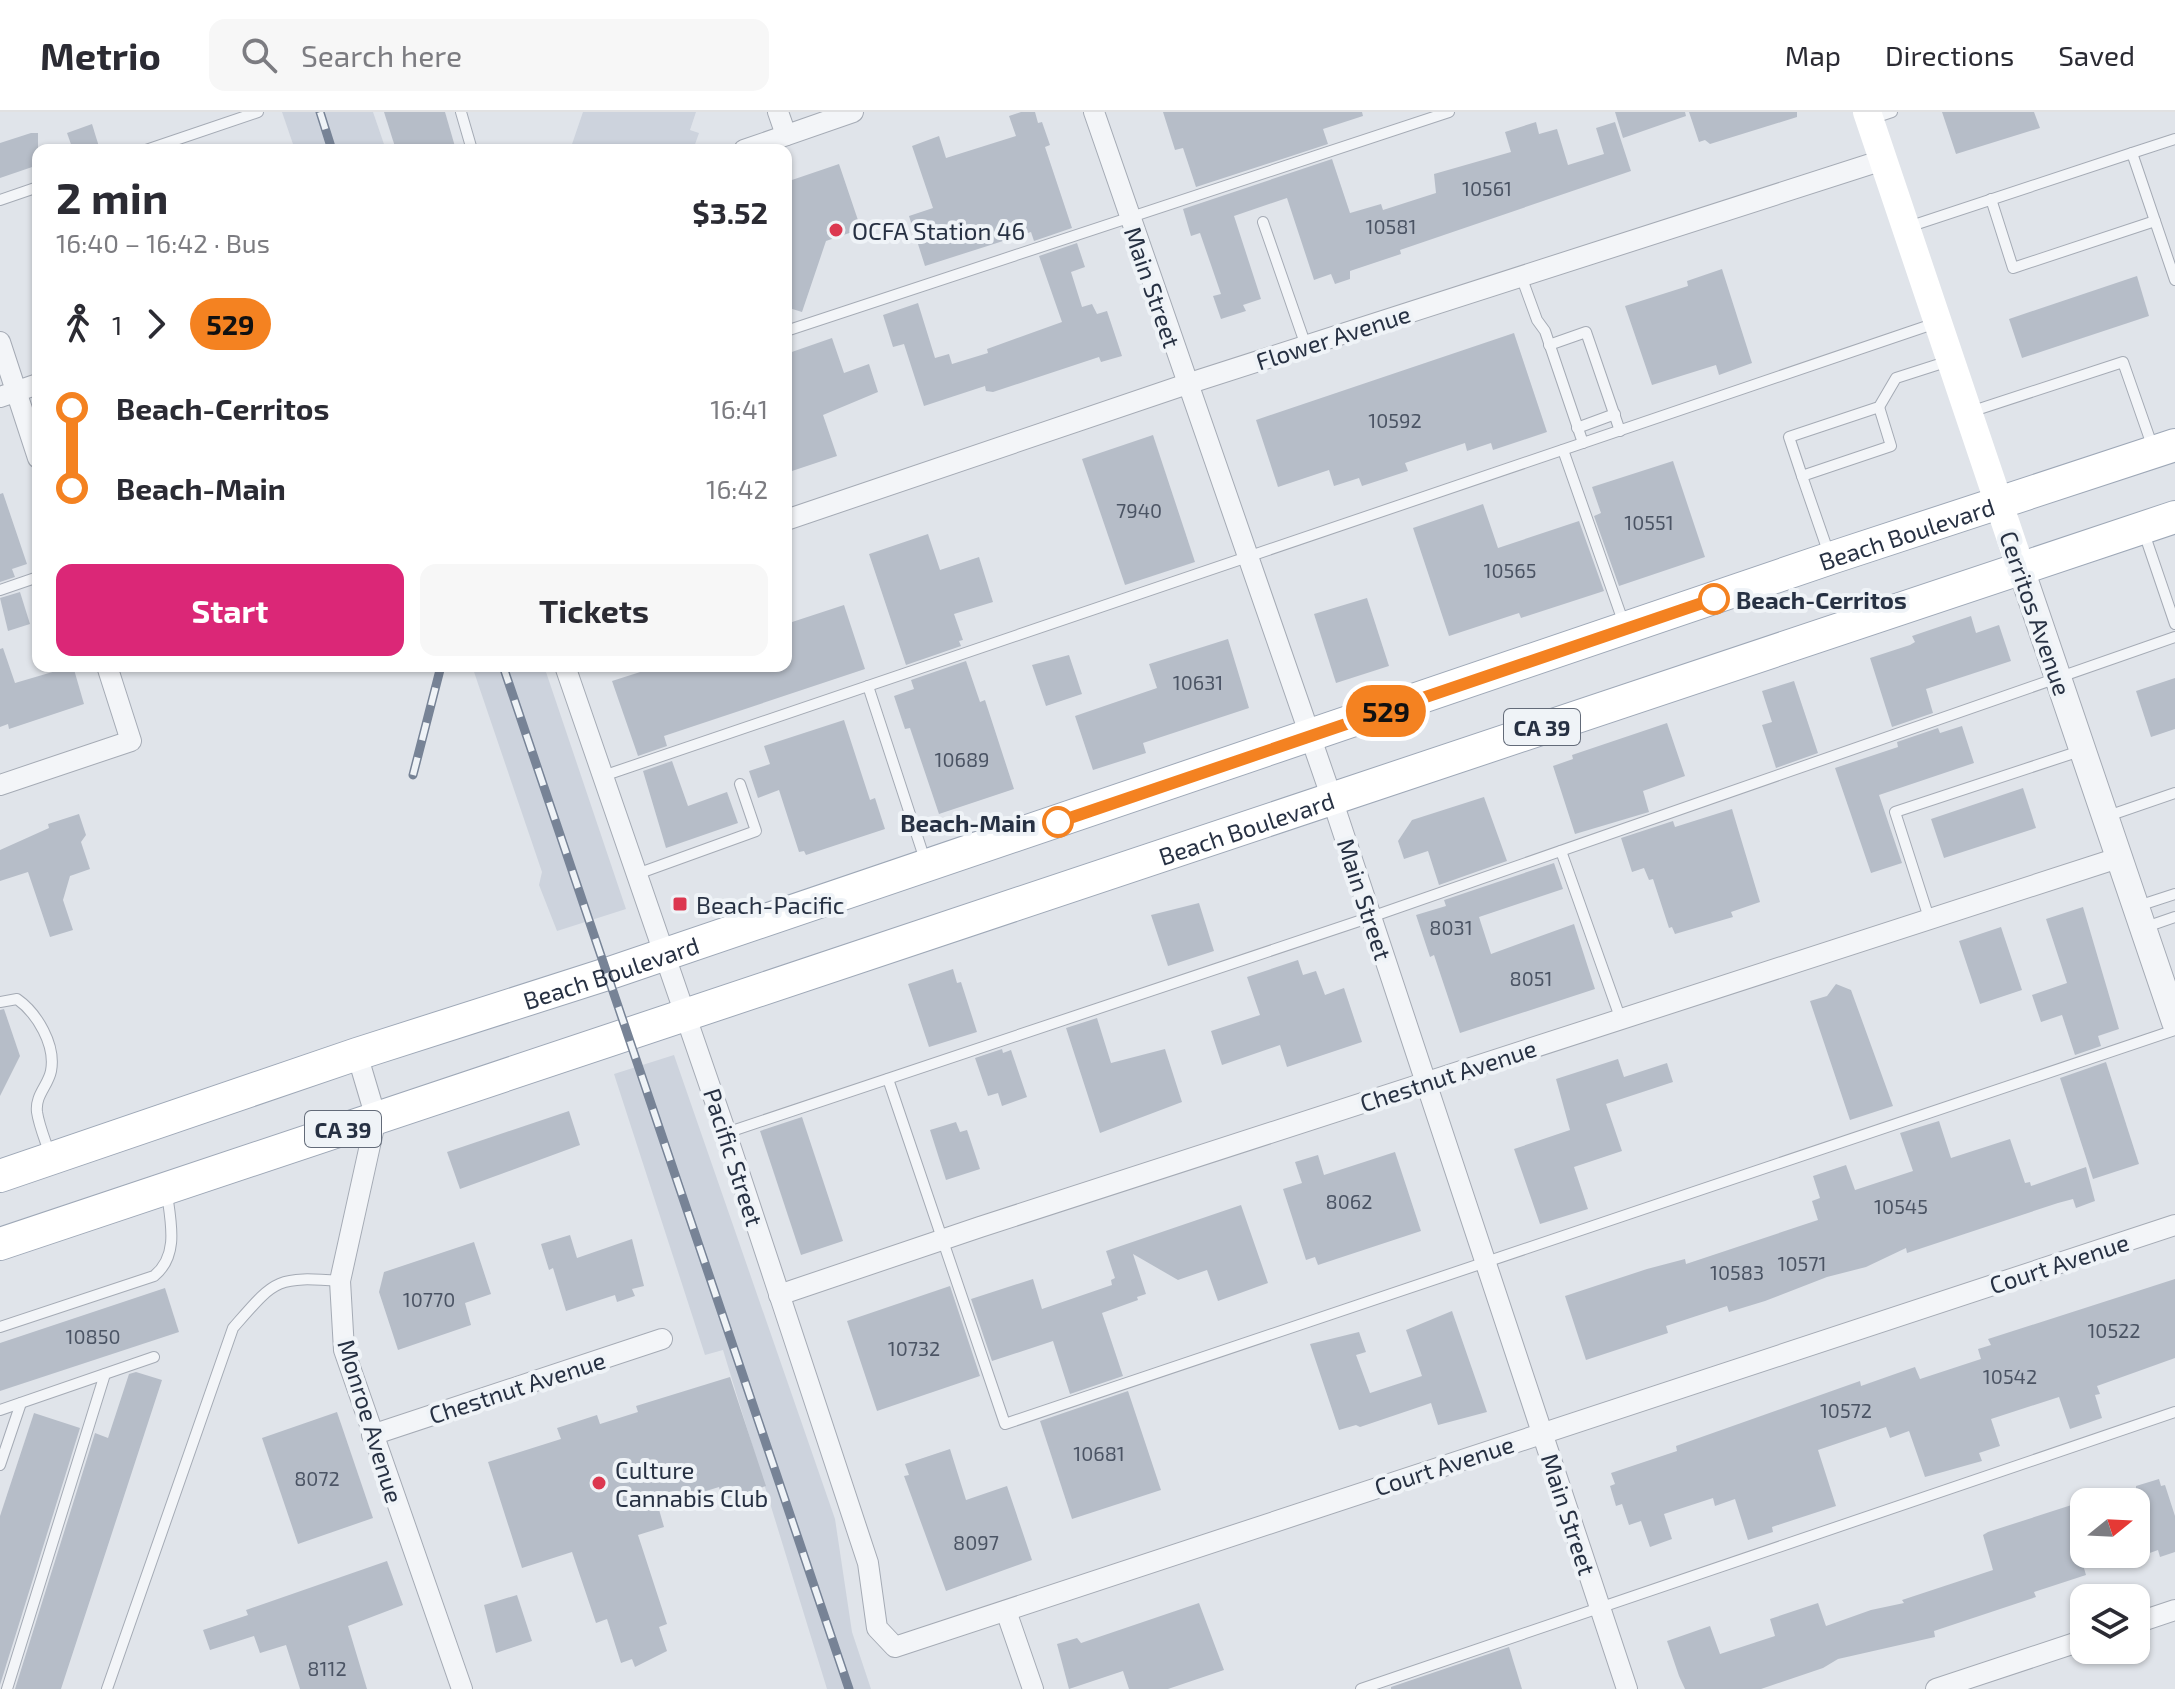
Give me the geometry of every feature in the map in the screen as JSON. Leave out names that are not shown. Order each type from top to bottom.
[{"type":"main road","name":"Cerritos Avenue","points":[[1876,115],[1883,160],[2021,569]]},
{"type":"main road","name":"Beach Boulevard","points":[[0,1176],[1310,737],[1831,558],[2165,449]]},
{"type":"main road","name":"Beach Boulevard","points":[[0,1244],[1331,796],[2175,517]]},
{"type":"street","points":[[778,112],[786,135]]},
{"type":"street","points":[[761,144],[853,112]]},
{"type":"street","name":"Main Street","points":[[1094,112],[1331,796],[1627,1689]]},
{"type":"street","name":"Flower Avenue","points":[[792,518],[1187,384],[1883,160]]},
{"type":"street","points":[[0,342],[8,394],[32,445]]},
{"type":"street","points":[[8,394],[32,386]]},
{"type":"street","name":"Cerritos Avenue","points":[[2021,569],[2175,1022]]},
{"type":"street","points":[[0,785],[131,741],[109,672]]},
{"type":"street","name":"Pacific Street","points":[[567,672],[726,1133],[868,1563],[877,1628],[895,1647]]},
{"type":"street","name":"Chestnut Avenue","points":[[779,1295],[2118,858]]},
{"type":"street","name":"Monroe Avenue","points":[[357,1054],[376,1118],[340,1281],[344,1350],[462,1689]]},
{"type":"street","name":"Court Avenue","points":[[895,1647],[2175,1225]]},
{"type":"street","name":"Chestnut Avenue","points":[[372,1435],[662,1339]]},
{"type":"street","points":[[2150,1618],[2175,1610]]},
{"type":"street","points":[[1006,1611],[1033,1689]]},
{"type":"street","points":[[1936,1689],[2070,1645]]},
{"type":"lane","points":[[164,144],[258,112]]},
{"type":"lane","points":[[792,329],[1449,112]]},
{"type":"lane","points":[[464,114],[471,144]]},
{"type":"lane","points":[[1906,227],[2175,139]]},
{"type":"lane","points":[[2132,153],[2175,280]]},
{"type":"lane","points":[[0,200],[32,189]]},
{"type":"lane","points":[[1991,199],[2013,268],[2155,221]]},
{"type":"lane","points":[[1263,222],[1306,346]]},
{"type":"lane","points":[[1521,276],[1583,443]]},
{"type":"lane","points":[[603,776],[1938,322]]},
{"type":"lane","points":[[1549,345],[1586,332],[1620,431]]},
{"type":"lane","points":[[1831,558],[1789,437],[1879,407],[1896,378],[1951,360]]},
{"type":"lane","points":[[1968,413],[2123,362],[2165,449]]},
{"type":"lane","points":[[1802,476],[1891,446],[1879,407]]},
{"type":"lane","points":[[1577,428],[1615,414]]},
{"type":"lane","points":[[1563,450],[1626,629]]},
{"type":"lane","points":[[2142,528],[2175,624]]},
{"type":"lane","points":[[0,590],[32,579]]},
{"type":"lane","points":[[726,1133],[1371,917],[2175,637]]},
{"type":"lane","points":[[868,686],[926,866]]},
{"type":"lane","points":[[1929,918],[1895,812],[2082,751]]},
{"type":"lane","points":[[637,874],[756,831],[740,784]]},
{"type":"lane","points":[[2105,817],[2175,793]]},
{"type":"lane","points":[[1561,851],[1621,1020]]},
{"type":"lane","points":[[2139,917],[2175,894]]},
{"type":"lane","points":[[2139,917],[2175,917]]},
{"type":"lane","points":[[0,1002],[17,999],[37,1016],[49,1053],[51,1071],[38,1095],[37,1112],[51,1159]]},
{"type":"lane","points":[[888,1079],[1005,1424],[1484,1260],[2175,1030]]},
{"type":"lane","points":[[0,1327],[154,1276],[166,1267],[173,1234],[166,1188]]},
{"type":"lane","points":[[107,1689],[233,1328],[263,1293],[291,1277],[340,1281]]},
{"type":"lane","points":[[0,1410],[154,1357]]},
{"type":"lane","points":[[7,1689],[105,1374]]},
{"type":"lane","points":[[0,1465],[21,1403]]},
{"type":"lane","points":[[1361,1689],[2175,1412]]},
{"type":"shaded area","points":[[282,112],[373,112],[384,144],[293,144]]},
{"type":"shaded area","points":[[583,112],[696,112],[690,130],[699,133],[695,144],[572,144]]},
{"type":"shaded area","points":[[474,672],[546,672],[626,909],[557,931],[539,885],[542,872]]},
{"type":"shaded area","points":[[674,1055],[835,1519],[852,1632],[871,1689],[827,1689],[723,1350],[705,1355],[614,1074]]},
{"type":"building","points":[[384,112],[445,112],[454,144],[394,144]]},
{"type":"building","points":[[1035,112],[1038,123],[1042,122],[1050,145],[1045,147],[1072,228],[1034,241],[1031,232],[925,266],[909,216],[933,208],[912,146],[939,136],[946,158],[1016,136],[1009,116]]},
{"type":"building","points":[[1163,112],[1362,112],[1363,116],[1323,129],[1328,144],[1196,187],[1183,148],[1175,150]]},
{"type":"building","points":[[1615,112],[1685,112],[1686,116],[1623,138]]},
{"type":"building","points":[[1689,112],[1797,112],[1797,117],[1710,144],[1705,140],[1699,142]]},
{"type":"building","points":[[1942,112],[2034,112],[2040,128],[1956,154]]},
{"type":"building","points":[[1536,122],[1539,134],[1557,129],[1568,165],[1604,154],[1596,128],[1615,122],[1631,171],[1400,250],[1401,254],[1350,271],[1350,279],[1335,284],[1331,274],[1314,280],[1287,198],[1234,216],[1261,299],[1243,305],[1246,311],[1221,319],[1213,296],[1221,294],[1200,233],[1191,236],[1183,209],[1332,159],[1350,213],[1381,204],[1383,210],[1436,193],[1434,174],[1511,152],[1505,132]]},
{"type":"building","points":[[92,124],[98,144],[71,144],[67,133]]},
{"type":"building","points":[[38,133],[38,144],[32,144],[32,167],[0,178],[0,143]]},
{"type":"building","points":[[839,164],[861,229],[826,241],[802,312],[792,309],[792,180]]},
{"type":"building","points":[[1077,243],[1085,267],[1071,272],[1082,307],[1092,304],[1097,314],[1107,311],[1122,356],[1101,362],[1099,357],[993,392],[986,391],[985,386],[924,406],[904,344],[893,347],[883,315],[918,303],[935,358],[949,354],[952,364],[988,353],[987,349],[1062,322],[1039,256]]},
{"type":"building","points":[[1722,269],[1752,363],[1719,375],[1716,365],[1652,385],[1625,306],[1688,286],[1687,281]]},
{"type":"building","points":[[2137,276],[2149,316],[2022,358],[2009,319]]},
{"type":"building","points":[[1514,333],[1547,432],[1493,450],[1491,443],[1467,451],[1465,443],[1405,463],[1408,471],[1362,486],[1359,478],[1334,486],[1329,470],[1278,487],[1256,420]]},
{"type":"building","points":[[832,338],[844,373],[869,364],[878,392],[823,415],[837,456],[792,471],[792,352]]},
{"type":"building","points":[[1153,435],[1195,562],[1125,585],[1082,459]]},
{"type":"building","points":[[1673,461],[1705,557],[1619,586],[1594,516],[1601,513],[1592,487]]},
{"type":"building","points":[[3,493],[27,564],[12,569],[15,577],[0,582],[0,494]]},
{"type":"building","points":[[1483,504],[1498,548],[1579,521],[1604,591],[1521,618],[1519,613],[1449,636],[1413,528]]},
{"type":"building","points":[[928,534],[940,570],[979,557],[993,602],[954,614],[963,640],[959,641],[961,646],[906,665],[869,554]]},
{"type":"building","points":[[20,592],[30,624],[8,631],[0,598]]},
{"type":"building","points":[[1367,598],[1389,666],[1336,683],[1314,614]]},
{"type":"building","points":[[844,605],[865,669],[664,736],[667,746],[638,756],[612,681],[640,672],[792,672],[792,622]]},
{"type":"building","points":[[1971,616],[1976,633],[1999,625],[2011,661],[1926,689],[1933,713],[1892,727],[1870,658],[1910,645],[1915,642],[1912,636]]},
{"type":"building","points":[[1228,639],[1249,708],[1143,743],[1146,753],[1093,770],[1075,716],[1157,688],[1149,664]]},
{"type":"building","points":[[3,648],[15,683],[53,672],[75,672],[84,704],[9,729],[8,724],[0,727],[0,649]]},
{"type":"building","points":[[1069,655],[1082,694],[1046,706],[1032,665]]},
{"type":"building","points":[[966,661],[980,702],[985,700],[1014,789],[939,814],[910,728],[905,729],[894,696],[914,689],[911,680]]},
{"type":"building","points":[[2175,678],[2175,729],[2151,737],[2136,691]]},
{"type":"building","points":[[1794,681],[1818,753],[1776,768],[1762,725],[1772,722],[1762,691]]},
{"type":"building","points":[[844,720],[870,800],[875,798],[885,829],[806,855],[804,851],[799,852],[779,790],[758,798],[749,771],[770,764],[764,746]]},
{"type":"building","points":[[1667,723],[1685,776],[1643,791],[1649,812],[1575,834],[1553,766],[1573,759],[1572,755]]},
{"type":"building","points":[[1962,726],[1974,763],[1879,795],[1902,863],[1871,873],[1835,768],[1898,747],[1897,742],[1938,728],[1940,733]]},
{"type":"building","points":[[672,761],[688,806],[727,792],[738,823],[666,848],[643,771]]},
{"type":"building","points":[[2023,788],[2036,828],[1944,858],[1931,819]]},
{"type":"building","points":[[1484,797],[1507,861],[1439,885],[1428,851],[1404,859],[1398,841],[1412,820]]},
{"type":"building","points":[[1732,809],[1760,902],[1731,912],[1733,917],[1675,934],[1672,927],[1669,928],[1653,879],[1649,880],[1644,868],[1632,872],[1621,838],[1673,821],[1675,827]]},
{"type":"building","points":[[79,814],[86,835],[81,842],[90,869],[70,876],[63,900],[73,930],[50,937],[28,872],[0,881],[0,850],[49,828],[48,824]]},
{"type":"building","points":[[1554,863],[1563,889],[1479,917],[1491,954],[1574,924],[1595,989],[1460,1033],[1434,955],[1430,957],[1416,915],[1446,906],[1444,900]]},
{"type":"building","points":[[1199,903],[1214,951],[1168,966],[1151,915]]},
{"type":"building","points":[[2083,907],[2119,1029],[2098,1036],[2101,1046],[2075,1055],[2062,1015],[2041,1022],[2032,995],[2067,983],[2046,919]]},
{"type":"building","points":[[2001,927],[2022,990],[1980,1004],[1959,941]]},
{"type":"building","points":[[1298,960],[1303,975],[1316,971],[1325,995],[1344,988],[1362,1042],[1287,1067],[1280,1045],[1222,1065],[1211,1031],[1260,1015],[1247,977]]},
{"type":"building","points":[[953,969],[957,983],[961,982],[977,1032],[929,1047],[908,984]]},
{"type":"building","points":[[1836,984],[1851,990],[1893,1106],[1850,1120],[1810,1001],[1827,996]]},
{"type":"building","points":[[4,1009],[20,1056],[0,1096],[0,1010]]},
{"type":"building","points":[[1097,1018],[1111,1063],[1165,1049],[1182,1102],[1100,1133],[1066,1028]]},
{"type":"building","points":[[1002,1049],[1003,1053],[1011,1050],[1027,1097],[1002,1106],[998,1093],[988,1096],[975,1058]]},
{"type":"building","points":[[1618,1059],[1624,1077],[1667,1063],[1673,1082],[1606,1104],[1622,1151],[1574,1167],[1588,1209],[1540,1224],[1514,1149],[1570,1130],[1556,1079]]},
{"type":"building","points":[[2106,1062],[2139,1164],[2093,1179],[2060,1078]]},
{"type":"building","points":[[569,1111],[580,1145],[460,1189],[447,1152]]},
{"type":"building","points":[[802,1117],[843,1241],[801,1255],[760,1131]]},
{"type":"building","points":[[1939,1121],[1951,1158],[2010,1139],[2025,1183],[2030,1182],[2031,1186],[2086,1167],[2095,1201],[2076,1208],[2073,1199],[1907,1253],[1906,1248],[1866,1267],[1827,1277],[1765,1301],[1729,1312],[1727,1306],[1666,1326],[1668,1333],[1586,1360],[1565,1296],[1647,1269],[1685,1259],[1686,1264],[1818,1220],[1812,1201],[1820,1198],[1813,1176],[1846,1165],[1855,1190],[1913,1171],[1900,1133]]},
{"type":"building","points":[[956,1122],[960,1132],[967,1130],[980,1169],[946,1180],[930,1130]]},
{"type":"building","points":[[1395,1152],[1421,1231],[1318,1265],[1315,1257],[1306,1260],[1283,1189],[1302,1183],[1295,1162],[1318,1155],[1324,1175]]},
{"type":"building","points":[[1241,1205],[1268,1283],[1218,1301],[1207,1270],[1178,1280],[1133,1254],[1146,1294],[1102,1313],[1123,1376],[1070,1394],[1053,1341],[992,1361],[971,1299],[1033,1279],[1042,1309],[1112,1285],[1111,1280],[1115,1278],[1106,1251]]},
{"type":"building","points":[[570,1235],[577,1258],[632,1239],[644,1286],[632,1289],[635,1296],[617,1302],[615,1295],[566,1311],[553,1268],[549,1270],[541,1244]]},
{"type":"building","points":[[474,1242],[491,1294],[465,1303],[471,1325],[398,1350],[379,1292],[384,1272]]},
{"type":"building","points":[[2175,1279],[2175,1358],[2097,1386],[2100,1394],[2095,1395],[2102,1418],[2070,1429],[2059,1397],[1991,1419],[2000,1446],[1979,1453],[1982,1461],[1925,1477],[1909,1431],[1890,1438],[1886,1427],[1818,1450],[1836,1506],[1772,1527],[1773,1532],[1748,1540],[1735,1499],[1715,1506],[1713,1498],[1664,1514],[1672,1539],[1650,1547],[1641,1521],[1629,1525],[1622,1504],[1616,1506],[1610,1486],[1615,1484],[1611,1473],[1677,1451],[1676,1446],[1860,1381],[1861,1386],[1915,1367],[1920,1379],[1981,1359],[1978,1349],[1991,1345],[1988,1339]]},
{"type":"building","points":[[950,1286],[980,1376],[877,1411],[847,1321]]},
{"type":"building","points":[[165,1288],[179,1332],[0,1391],[0,1343]]},
{"type":"building","points":[[1452,1311],[1487,1412],[1438,1425],[1431,1403],[1360,1427],[1356,1425],[1339,1430],[1310,1344],[1359,1332],[1366,1352],[1356,1355],[1370,1393],[1422,1376],[1406,1330]]},
{"type":"building","points":[[136,1372],[162,1380],[61,1689],[15,1689],[95,1433],[108,1438],[129,1374]]},
{"type":"building","points":[[730,1377],[766,1486],[723,1500],[719,1487],[658,1506],[664,1527],[638,1535],[667,1624],[659,1627],[667,1651],[635,1667],[632,1659],[621,1663],[607,1619],[596,1623],[572,1552],[522,1568],[488,1462],[561,1439],[557,1428],[597,1415],[600,1424],[638,1412],[636,1406]]},
{"type":"building","points":[[1128,1391],[1161,1490],[1072,1519],[1040,1421]]},
{"type":"building","points":[[337,1412],[373,1518],[298,1544],[262,1438]]},
{"type":"building","points":[[34,1413],[80,1428],[0,1685],[0,1516]]},
{"type":"building","points":[[950,1449],[966,1500],[1007,1486],[1032,1560],[946,1591],[904,1476],[909,1475],[905,1464]]},
{"type":"building","points":[[2159,1479],[2161,1486],[2165,1485],[2175,1516],[2175,1552],[2160,1557],[2158,1550],[2150,1553],[2150,1488],[2136,1486]]},
{"type":"building","points":[[2070,1506],[2070,1568],[2084,1568],[2086,1575],[2034,1592],[2036,1597],[1934,1631],[1935,1637],[1838,1659],[1823,1668],[1761,1689],[1685,1689],[1667,1641],[1710,1626],[1720,1654],[1775,1636],[1770,1619],[1818,1603],[1826,1626],[1871,1610],[1904,1603],[1902,1600],[1993,1570],[1983,1535]]},
{"type":"building","points":[[387,1561],[403,1605],[348,1626],[367,1689],[300,1689],[286,1645],[260,1653],[254,1636],[210,1650],[203,1630],[248,1615],[246,1610]]},
{"type":"building","points":[[517,1595],[532,1641],[496,1653],[484,1605]]},
{"type":"building","points":[[1199,1603],[1224,1670],[1168,1689],[1129,1689],[1123,1671],[1069,1689],[1057,1644],[1077,1638],[1081,1643]]},
{"type":"building","points":[[1509,1647],[1522,1689],[1391,1689],[1391,1687]]},
{"type":"railway","points":[[320,112],[330,144]]},
{"type":"railway","points":[[413,775],[439,672]]},
{"type":"railway","points":[[505,672],[849,1689]]},
{"type":"bus line","name":"529","points":[[1058,822],[1714,599]]},
{"type":"place","name":"OCFA Station 46","points":[[836,230]]},
{"type":"place","name":"Beach-Cerritos","points":[[1714,599]]},
{"type":"place","name":"Beach-Main","points":[[1058,822]]},
{"type":"place","name":"Beach-Pacific","points":[[680,904]]},
{"type":"place","name":"Culture Cannabis Club","points":[[599,1483]]}]
